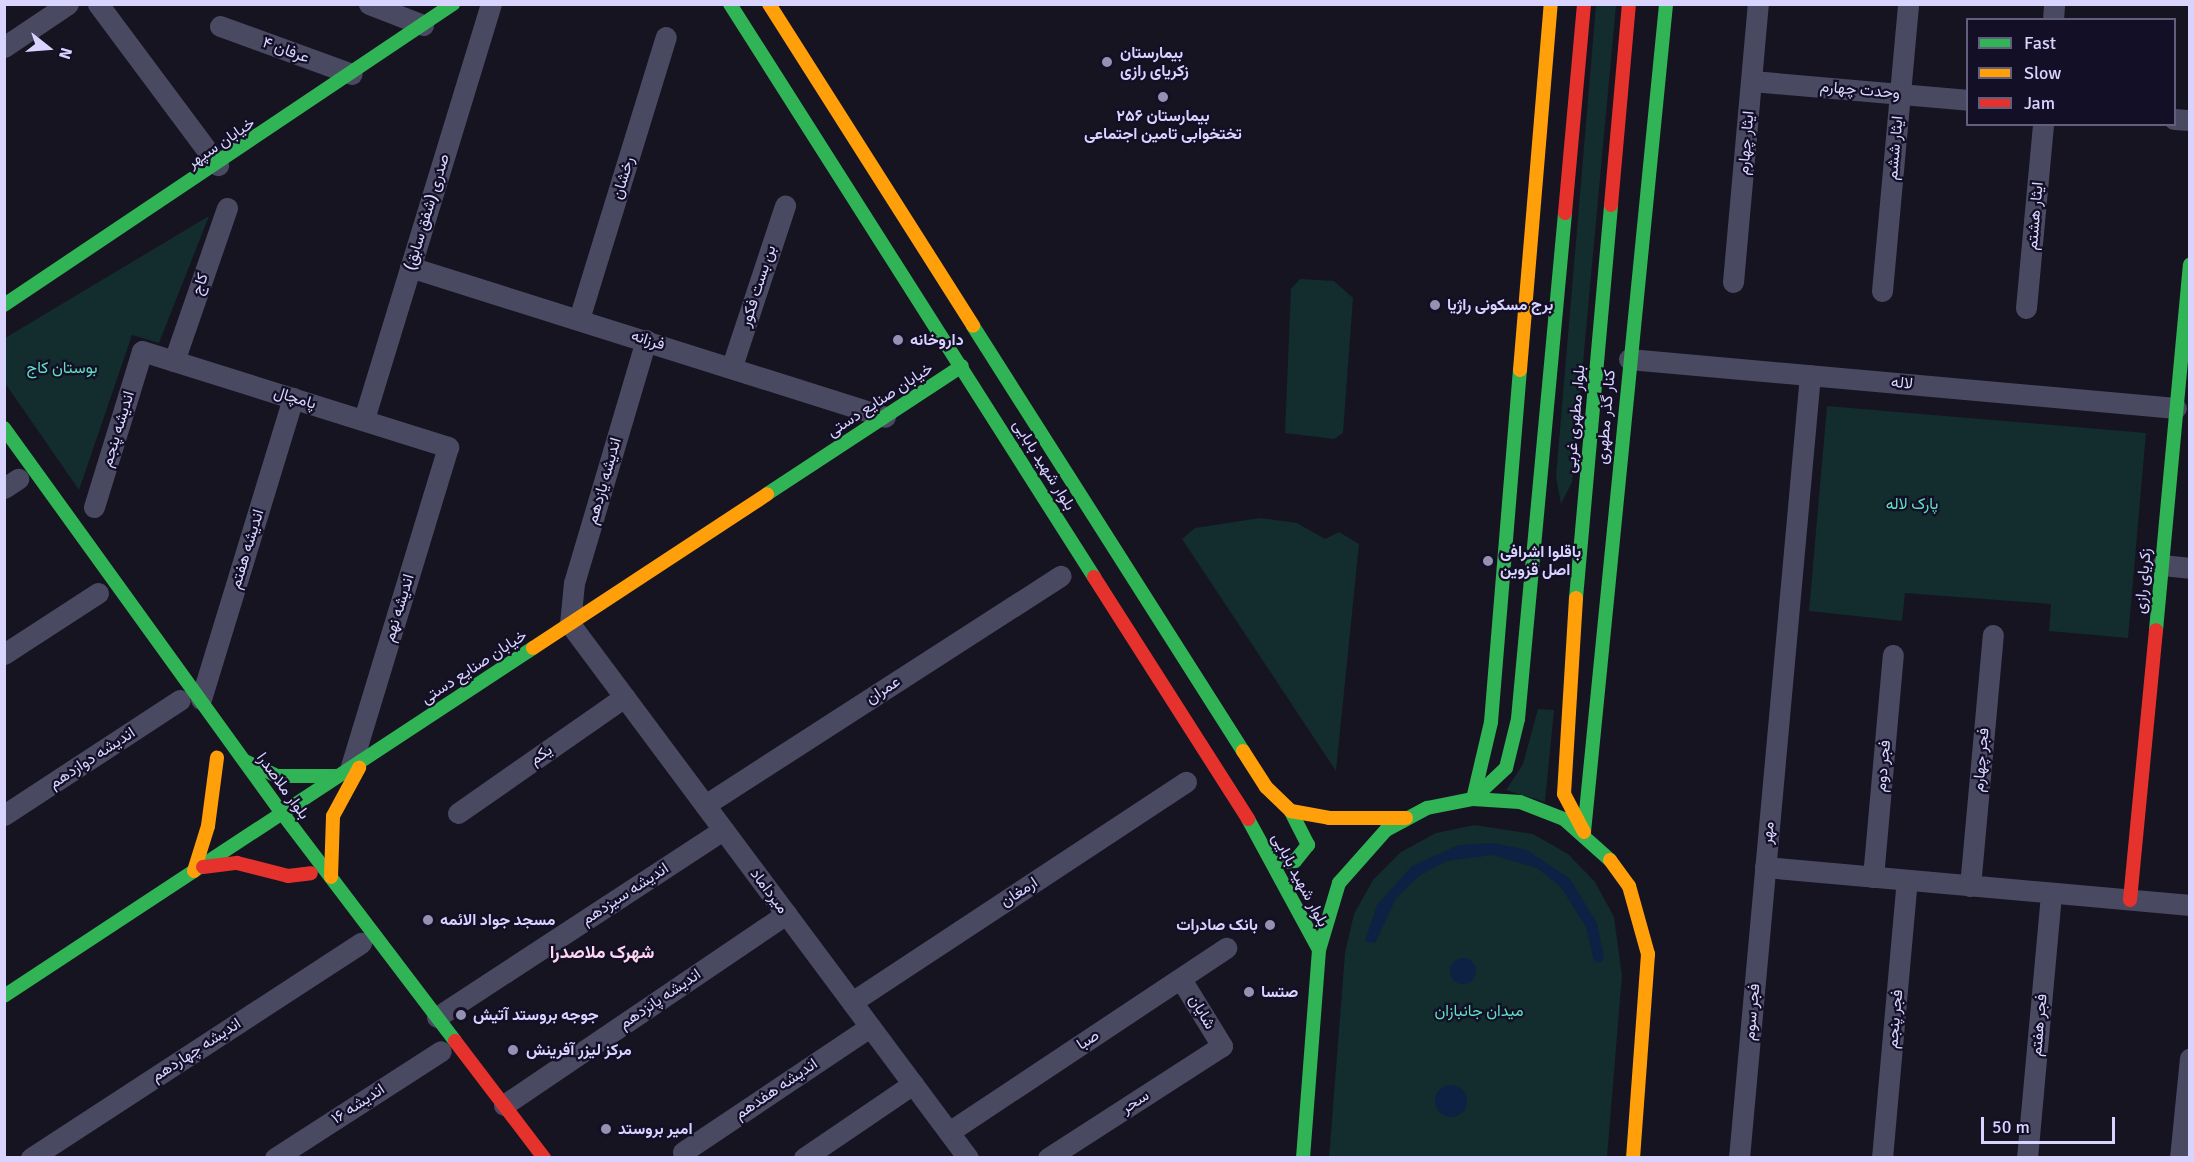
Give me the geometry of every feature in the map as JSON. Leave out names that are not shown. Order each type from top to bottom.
[{"type":"street","points":[[4,46],[68,4]]},
{"type":"street","points":[[98,4],[218,165]]},
{"type":"street","points":[[369,4],[423,26]]},
{"type":"street","name":"خیابان سپهر","points":[[4,305],[218,165],[453,4]]},
{"type":"street","name":"صدری (شفق سابق)","points":[[364,419],[491,4]]},
{"type":"street","name":"بلوار شهید بابایی","points":[[730,4],[1276,863],[1319,950]]},
{"type":"street","name":"بلوار شهید بابایی","points":[[769,4],[1266,787],[1291,811],[1329,818],[1406,818]]},
{"type":"street","points":[[1473,799],[1491,722],[1551,4]]},
{"type":"street","name":"بلوار مطهری غربی","points":[[1473,799],[1506,768],[1530,667],[1584,4]]},
{"type":"street","name":"کنار گذر مطهری","points":[[1584,832],[1629,359],[1666,4]]},
{"type":"street","name":"ایثار چهارم","points":[[1733,282],[1758,4]]},
{"type":"street","name":"ایثار ششم","points":[[1882,291],[1908,4]]},
{"type":"street","points":[[1631,7],[1645,30],[1661,48]]},
{"type":"street","name":"بلوار مطهری غربی","points":[[1584,832],[1564,794],[1563,670],[1631,7]]},
{"type":"street","name":"عرفان ۴","points":[[220,26],[352,74]]},
{"type":"street","name":"رخشان","points":[[579,319],[666,37]]},
{"type":"street","name":"وحدت چهارم","points":[[1752,81],[1966,100]]},
{"type":"street","name":"ایثار هشتم","points":[[2026,309],[2043,126]]},
{"type":"street","name":"بن بست فكور","points":[[732,366],[785,206]]},
{"type":"street","name":"کاج","points":[[174,361],[227,208]]},
{"type":"street","name":"زکریای رازی","points":[[2130,900],[2190,265]]},
{"type":"street","name":"فرزانه","points":[[410,267],[732,366],[885,417]]},
{"type":"street","name":"اندیشه یازدهم","points":[[570,624],[574,582],[646,340]]},
{"type":"street","name":"پامچال","points":[[142,351],[448,447]]},
{"type":"street","name":"اندیشه پنجم","points":[[94,507],[142,351]]},
{"type":"street","name":"لاله","points":[[1629,359],[2176,408]]},
{"type":"street","name":"خیابان صنایع دستی","points":[[4,996],[962,366]]},
{"type":"street","name":"مهر","points":[[1810,375],[1765,867],[2190,906]]},
{"type":"street","name":"اندیشه هفتم","points":[[185,700],[293,398]]},
{"type":"street","name":"بلوار ملاصدرا","points":[[4,428],[185,700],[244,760],[544,1158]]},
{"type":"street","name":"اندیشه نهم","points":[[351,768],[448,447]]},
{"type":"street","points":[[2162,565],[2190,568]]},
{"type":"street","name":"عمران","points":[[705,805],[1060,576]]},
{"type":"street","points":[[4,654],[98,593]]},
{"type":"street","name":"میرداماد","points":[[570,624],[968,1158]]},
{"type":"street","name":"فجر چهارم","points":[[1970,886],[1993,634]]},
{"type":"street","name":"فجر دوم","points":[[1873,877],[1893,655]]},
{"type":"street","name":"یکم","points":[[458,813],[624,697]]},
{"type":"street","name":"اندیشه دوازدهم","points":[[4,815],[185,700]]},
{"type":"street","points":[[231,777],[214,753],[212,806],[197,869],[237,863],[288,876],[310,873]]},
{"type":"street","points":[[244,760],[277,776],[351,768],[333,816],[331,878]]},
{"type":"street","name":"ارمغان","points":[[852,1002],[1186,782]]},
{"type":"street","points":[[1303,1158],[1319,950],[1329,905],[1352,864],[1406,818],[1473,799],[1520,802],[1584,832],[1617,866],[1645,930],[1648,977],[1633,1158]]},
{"type":"street","points":[[1276,863],[1295,861],[1308,845],[1291,811]]},
{"type":"street","name":"اندیشه سیزدهم","points":[[437,1017],[723,830]]},
{"type":"street","points":[[288,848],[310,873],[401,997]]},
{"type":"street","name":"فجر سوم","points":[[1738,1158],[1765,867]]},
{"type":"street","name":"فجر پنجم","points":[[1882,1158],[1907,880]]},
{"type":"street","name":"فجر هفتم","points":[[2027,1158],[2051,893]]},
{"type":"street","name":"اندیشه پانزدهم","points":[[504,1105],[786,914]]},
{"type":"street","name":"اندیشه چهاردهم","points":[[31,1158],[361,943]]},
{"type":"street","name":"صبا","points":[[949,1132],[1226,948]]},
{"type":"street","name":"شایان","points":[[1181,979],[1222,1046]]},
{"type":"street","name":"اندیشه هفدهم","points":[[683,1152],[870,1027]]},
{"type":"street","points":[[437,1046],[454,1068]]},
{"type":"street","name":"اندیشه ۱۶","points":[[275,1158],[437,1046]]},
{"type":"street","name":"سحر","points":[[1048,1158],[1222,1046]]},
{"type":"street","points":[[2180,1158],[2190,1058]]},
{"type":"street","points":[[804,1158],[913,1084]]},
{"type":"green space","points":[[1596,5],[1616,5],[1572,482],[1561,504],[1556,477]]},
{"type":"green space","name":"بوستان کاج","points":[[209,216],[159,343],[132,335],[79,490],[5,383],[5,338]]},
{"type":"green space","points":[[1300,279],[1334,281],[1353,298],[1343,433],[1334,439],[1285,433],[1291,289]]},
{"type":"green space","name":"پارک لاله","points":[[1827,406],[2146,433],[2128,638],[2049,631],[2051,604],[1905,593],[1902,621],[1809,611]]},
{"type":"green space","points":[[1260,518],[1297,523],[1325,539],[1339,532],[1359,544],[1336,771],[1182,539],[1195,528]]},
{"type":"green space","points":[[1538,709],[1554,710],[1545,802],[1506,790],[1523,764]]},
{"type":"green space","name":"میدان جانبازان","points":[[1475,825],[1533,834],[1568,854],[1595,882],[1614,917],[1622,976],[1607,1157],[1329,1158],[1345,953],[1354,914],[1373,880],[1401,852],[1436,833]]},
{"type":"water","points":[[1493,843],[1527,850],[1570,879],[1597,923],[1604,957],[1601,963],[1594,961],[1586,927],[1561,887],[1537,868],[1492,855],[1446,861],[1419,876],[1396,898],[1375,943],[1365,941],[1377,905],[1412,866],[1459,845]]},
{"type":"water","points":[[1463,958],[1472,962],[1476,971],[1472,980],[1463,984],[1454,980],[1450,971],[1454,962]]},
{"type":"water","points":[[1451,1085],[1462,1090],[1467,1101],[1462,1112],[1451,1117],[1440,1112],[1435,1101],[1440,1090]]},
{"type":"traffic: fast","points":[[4,305],[453,4]]},
{"type":"traffic: fast","points":[[730,4],[1094,577]]},
{"type":"traffic: fast","points":[[1584,832],[1666,4]]},
{"type":"traffic: fast","points":[[1576,598],[1611,205]]},
{"type":"traffic: fast","points":[[1473,799],[1506,768],[1518,719],[1565,213]]},
{"type":"traffic: fast","points":[[2156,630],[2190,265]]},
{"type":"traffic: fast","points":[[973,326],[1243,751]]},
{"type":"traffic: fast","points":[[767,494],[962,366]]},
{"type":"traffic: fast","points":[[1473,799],[1491,722],[1520,370]]},
{"type":"traffic: fast","points":[[4,428],[282,813],[455,1041]]},
{"type":"traffic: fast","points":[[4,996],[533,648]]},
{"type":"traffic: fast","points":[[245,761],[277,776],[337,776]]},
{"type":"traffic: fast","points":[[1303,1158],[1319,950],[1339,883],[1386,830],[1427,808],[1473,799],[1520,802],[1564,819],[1610,860]]},
{"type":"traffic: fast","points":[[1276,863],[1295,861],[1308,845],[1291,811]]},
{"type":"traffic: fast","points":[[1248,819],[1319,950]]},
{"type":"traffic: slow","points":[[769,4],[973,326]]},
{"type":"traffic: slow","points":[[1520,370],[1551,4]]},
{"type":"traffic: slow","points":[[533,648],[767,494]]},
{"type":"traffic: slow","points":[[1576,598],[1564,794],[1584,832]]},
{"type":"traffic: slow","points":[[1243,751],[1266,787],[1291,811],[1329,818],[1406,818]]},
{"type":"traffic: slow","points":[[194,871],[208,826],[217,758]]},
{"type":"traffic: slow","points":[[331,877],[333,816],[359,768]]},
{"type":"traffic: slow","points":[[1610,860],[1629,886],[1648,954],[1633,1158]]},
{"type":"traffic: jam","points":[[1565,213],[1584,4]]},
{"type":"traffic: jam","points":[[1611,205],[1629,4]]},
{"type":"traffic: jam","points":[[1094,577],[1248,819]]},
{"type":"traffic: jam","points":[[2130,900],[2156,630]]},
{"type":"traffic: jam","points":[[203,867],[237,863],[288,876],[311,873]]},
{"type":"traffic: jam","points":[[455,1041],[544,1158]]},
{"type":"place","name":"بیمارستان زکریای رازی","points":[[1107,62]]},
{"type":"place","name":"بیمارستان ۲۵۶ تختخوابی تامین اجتماعی","points":[[1163,97]]},
{"type":"place","name":"برج مسکونی راژیا","points":[[1435,305]]},
{"type":"place","name":"داروخانه","points":[[898,340]]},
{"type":"place","name":"باقلوا اشرافی اصل قزوین","points":[[1488,561]]},
{"type":"place","name":"مسجد جواد الائمه","points":[[428,920]]},
{"type":"place","name":"بانک صادرات","points":[[1270,925]]},
{"type":"place","name":"صتسا","points":[[1249,992]]},
{"type":"place","name":"جوجه بروستد آتیش","points":[[461,1015]]},
{"type":"place","name":"مرکز لیزر آفرینش","points":[[513,1050]]},
{"type":"place","name":"امیر بروستد","points":[[606,1129]]},
{"type":"district","name":"شهرک ملاصدرا","points":[[602,952]]}]
